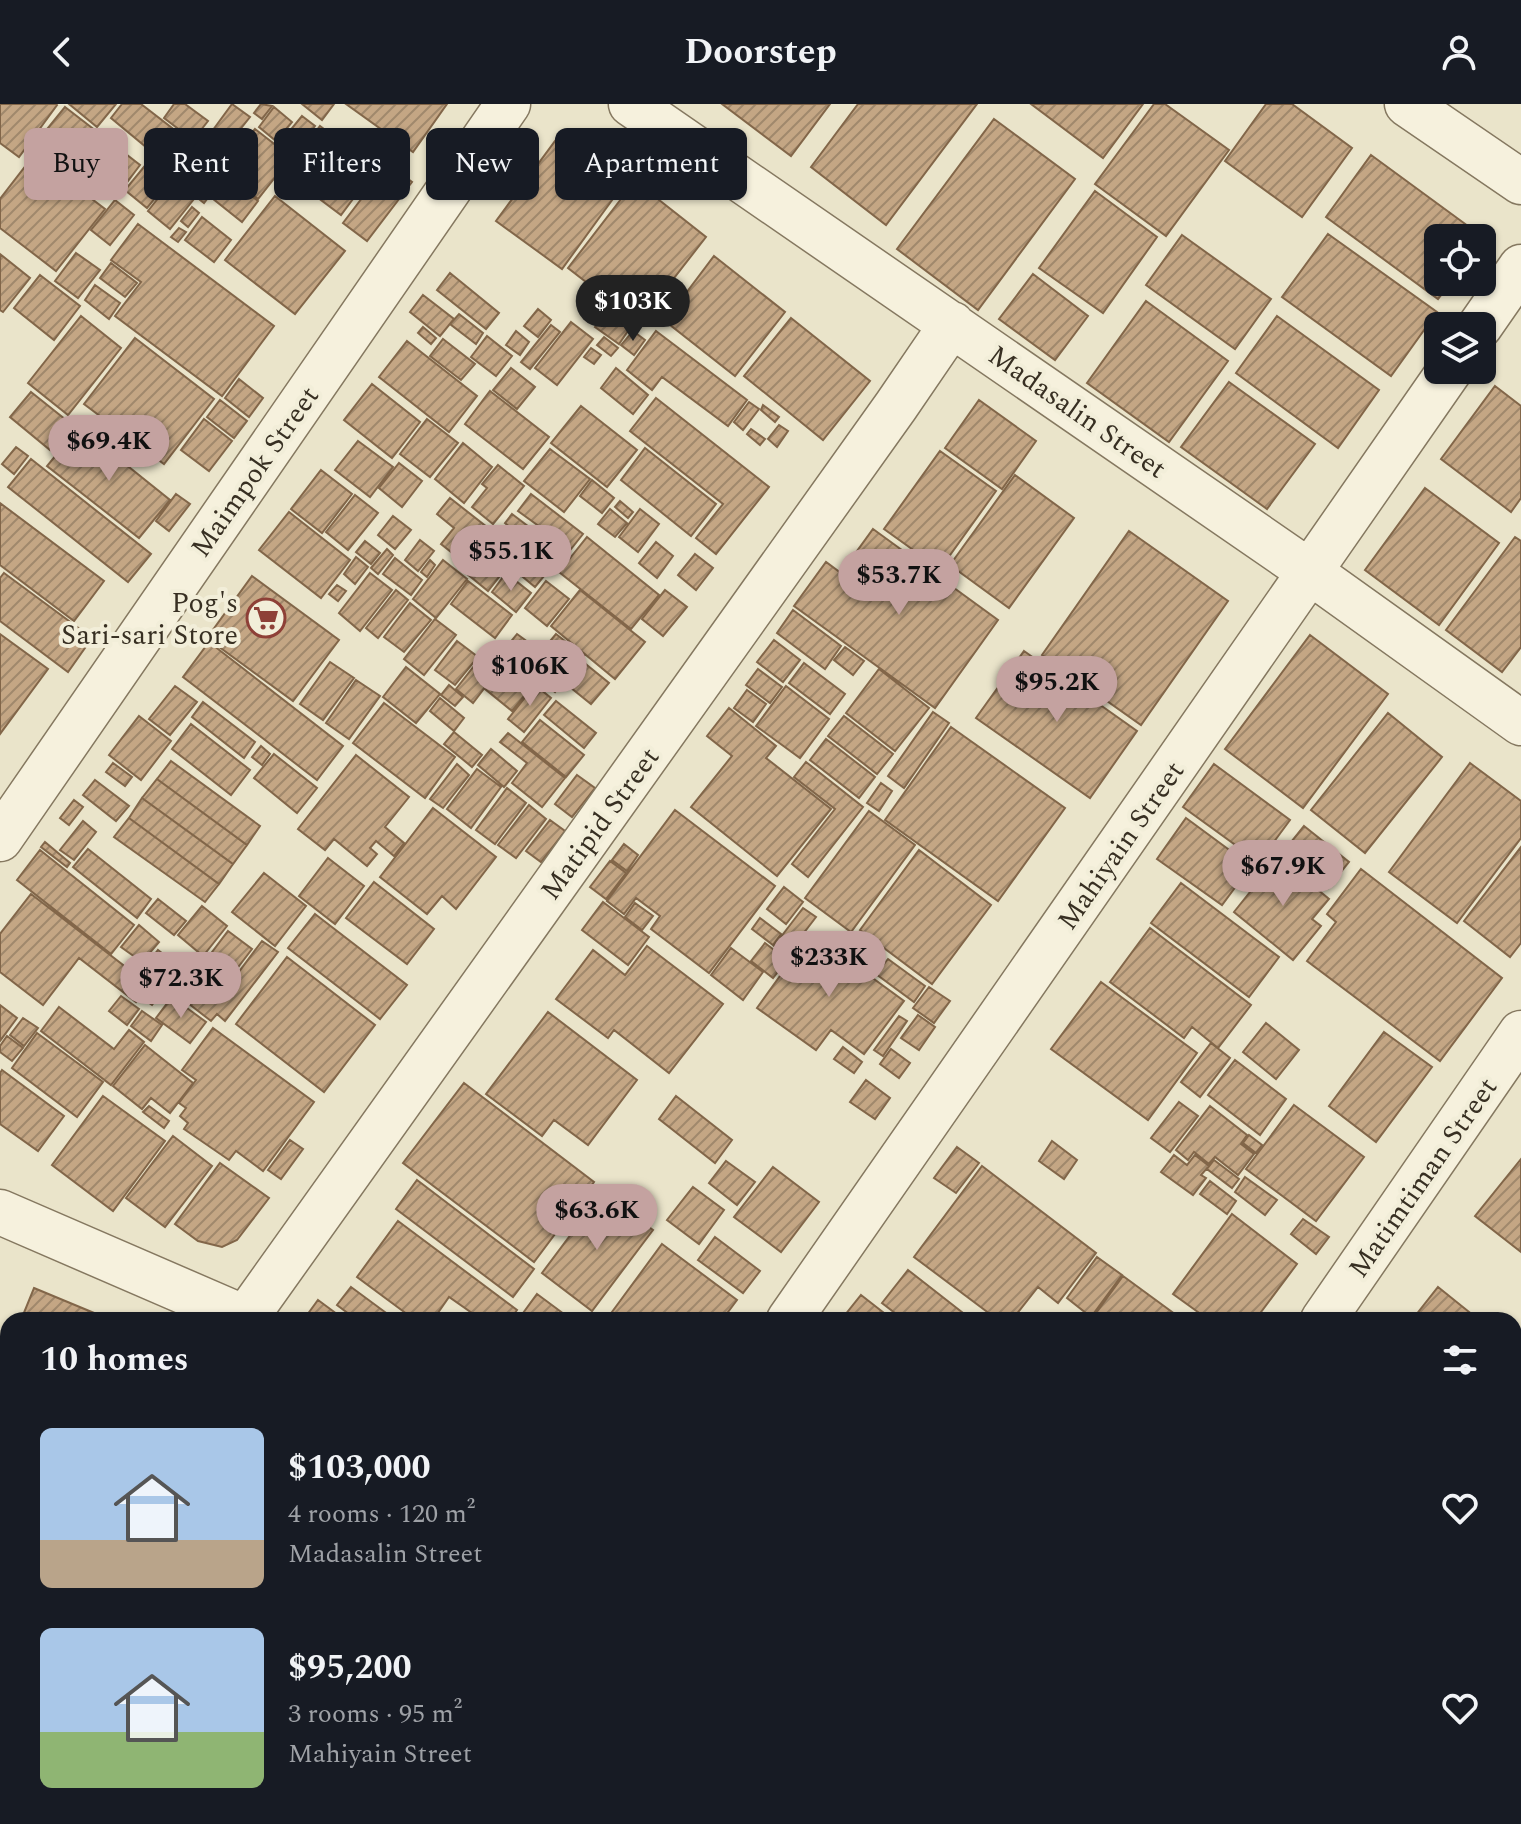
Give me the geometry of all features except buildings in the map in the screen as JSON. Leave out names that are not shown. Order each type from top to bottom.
[{"type":"street","name":"Maimpok Street","points":[[0,839],[508,104]]},
{"type":"street","name":"Madasalin Street","points":[[631,104],[1310,572],[1521,723]]},
{"type":"street","points":[[1407,104],[1521,182]]},
{"type":"street","points":[[1490,312],[1521,267]]},
{"type":"street","name":"Matipid Street","points":[[250,1312],[952,324]]},
{"type":"street","name":"Mahiyain Street","points":[[795,1312],[1440,384]]},
{"type":"street","name":"Matimtiman Street","points":[[1329,1312],[1521,1033]]},
{"type":"street","points":[[0,1212],[229,1312]]},
{"type":"place","name":"Pog's Sari-sari Store","points":[[266,618]]}]
